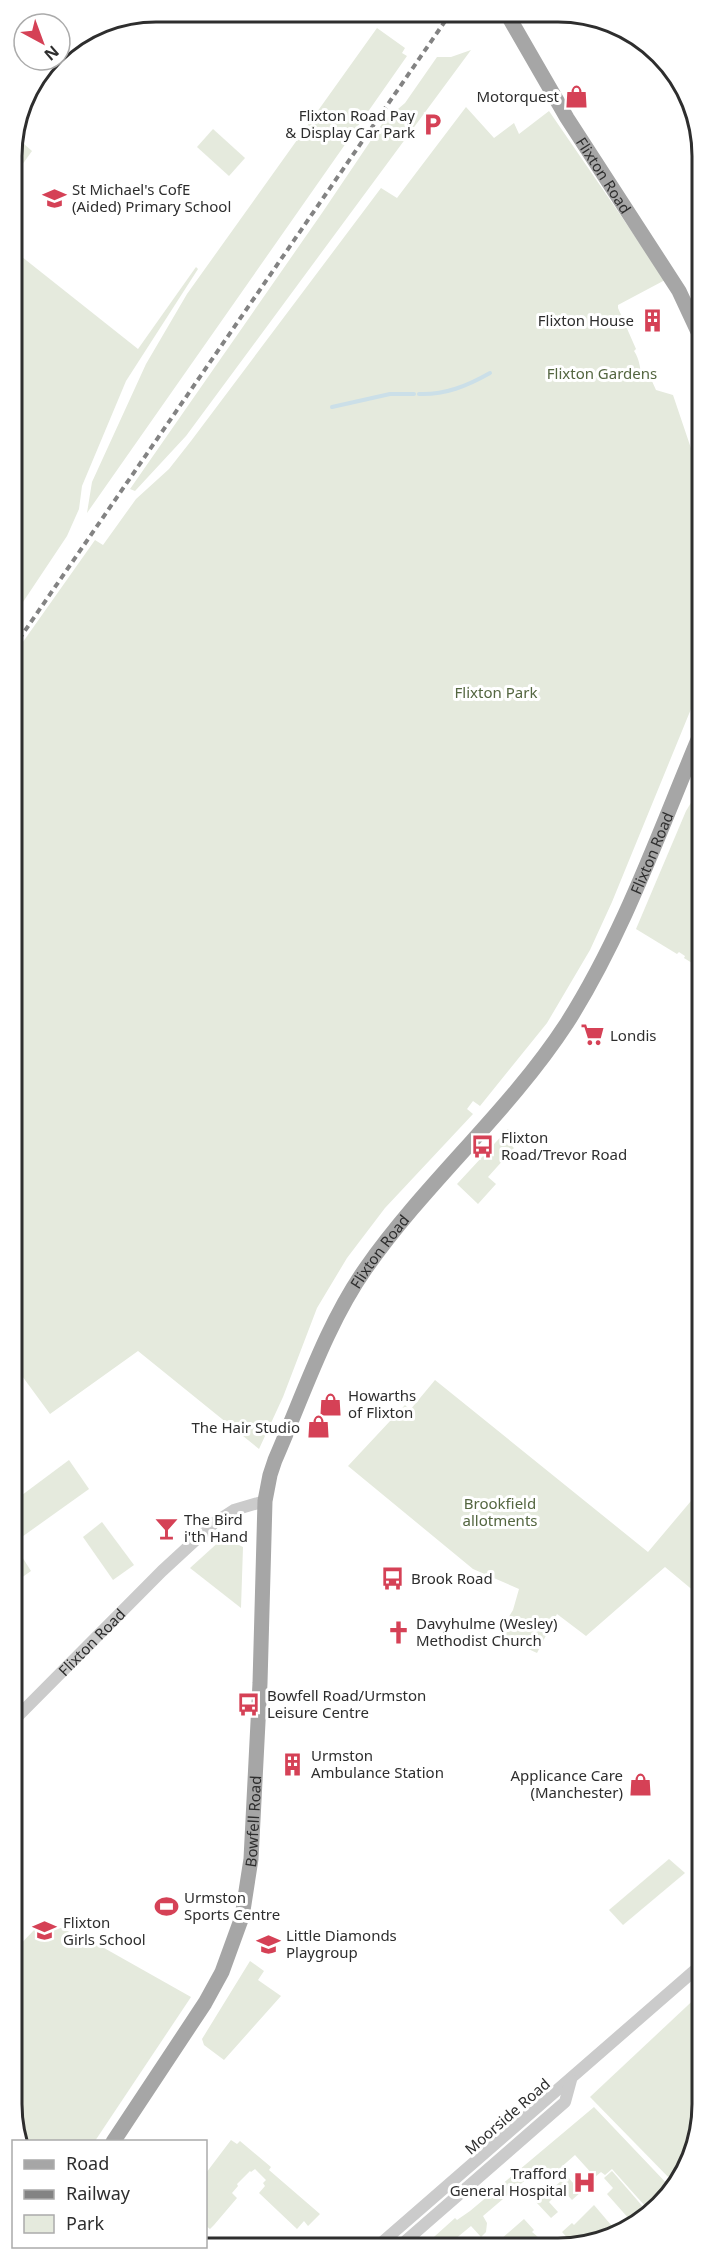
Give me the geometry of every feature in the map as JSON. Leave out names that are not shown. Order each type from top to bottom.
[{"type":"main road","name":"Flixton Road","points":[[512,22],[567,118],[679,291],[692,319]]},
{"type":"main road","name":"Flixton Road","points":[[265,1501],[275,1460],[326,1341],[353,1288],[400,1223],[525,1080],[567,1022],[615,936],[692,767]]},
{"type":"main road","name":"Bowfell Road","points":[[114,2140],[222,1972],[242,1917],[251,1859],[260,1683],[265,1501]]},
{"type":"street","name":"Flixton Road","points":[[22,1712],[154,1579],[214,1523],[234,1510],[265,1501]]},
{"type":"street","name":"Moorside Road","points":[[387,2238],[691,1974]]},
{"type":"street","name":"Moorside Road","points":[[409,2238],[565,2102],[572,2079]]},
{"type":"street","points":[[488,2152],[498,2162]]},
{"type":"green space","points":[[377,28],[405,48],[402,53],[407,56],[87,513],[92,482],[146,364],[187,294]]},
{"type":"green space","points":[[471,50],[186,436],[135,491],[130,489],[384,121],[405,103],[437,57],[451,57]]},
{"type":"green space","points":[[466,107],[494,138],[514,123],[519,134],[549,111],[665,280],[618,305],[618,308],[636,349],[634,351],[639,361],[643,381],[651,379],[656,390],[673,395],[692,451],[692,707],[590,950],[547,1023],[480,1106],[473,1101],[467,1109],[473,1114],[385,1208],[347,1258],[317,1308],[283,1397],[259,1449],[138,1351],[50,1414],[22,1376],[23,642],[95,540],[103,545],[136,499],[169,469],[381,188],[397,198]]},
{"type":"green space","points":[[213,129],[245,158],[229,176],[197,147]]},
{"type":"green space","points":[[24,144],[32,151],[23,164]]},
{"type":"green space","points":[[23,258],[138,349],[196,267],[198,269],[126,381],[82,486],[79,509],[67,536],[23,602]]},
{"type":"green space","points":[[692,802],[692,963],[679,952],[677,954],[636,929]]},
{"type":"green space","points":[[508,1129],[519,1139],[512,1146],[514,1148],[488,1177],[496,1184],[478,1204],[457,1184]]},
{"type":"green space","name":"Brookfield allotments","points":[[435,1380],[648,1552],[691,1501],[691,1589],[665,1567],[586,1636],[557,1614],[537,1653],[498,1635],[513,1610],[519,1589],[473,1569],[348,1466],[405,1405],[410,1410]]},
{"type":"green space","points":[[69,1460],[89,1489],[22,1537],[22,1495]]},
{"type":"green space","points":[[102,1522],[134,1565],[113,1580],[83,1537]]},
{"type":"green space","points":[[234,1534],[237,1544],[243,1547],[241,1608],[190,1568],[222,1539]]},
{"type":"green space","points":[[22,1557],[31,1571],[22,1577]]},
{"type":"green space","points":[[669,1859],[685,1873],[623,1925],[609,1910]]},
{"type":"green space","points":[[56,1925],[96,1946],[97,1944],[191,1997],[96,2140],[28,2140],[25,2130],[22,2104],[22,1943],[36,1928]]},
{"type":"green space","points":[[250,1961],[264,1971],[258,1980],[281,1996],[224,2060],[204,2045],[202,2039]]},
{"type":"green space","points":[[691,2002],[690,2121],[681,2155],[669,2178],[590,2097]]},
{"type":"green space","points":[[594,2107],[666,2182],[644,2205],[612,2169],[605,2175],[601,2172],[595,2177],[575,2155],[551,2176],[542,2166],[483,2216],[487,2223],[486,2232],[481,2237],[471,2226],[456,2238],[433,2238],[455,2218],[457,2220]]},
{"type":"green space","points":[[231,2140],[237,2144],[240,2141],[271,2167],[269,2170],[320,2214],[308,2226],[304,2221],[297,2229],[259,2193],[265,2186],[263,2183],[266,2180],[255,2169],[237,2184],[238,2186],[232,2193],[237,2198],[210,2229],[207,2227],[207,2172]]},
{"type":"green space","points":[[612,2171],[643,2207],[628,2218],[607,2194],[613,2188],[604,2178]]},
{"type":"green space","points":[[567,2176],[581,2192],[572,2200],[563,2190],[559,2193],[554,2187]]},
{"type":"green space","points":[[548,2191],[553,2198],[549,2202],[558,2212],[551,2218],[536,2202]]},
{"type":"green space","points":[[594,2205],[612,2226],[584,2235],[567,2237],[562,2232],[572,2223],[574,2225]]},
{"type":"green space","points":[[524,2219],[534,2230],[532,2232],[539,2238],[502,2238]]},
{"type":"waterway","points":[[419,394],[456,389],[490,373]]},
{"type":"waterway","points":[[332,407],[390,394],[414,394]]},
{"type":"railway","points":[[23,634],[444,22]]},
{"type":"place","name":"Motorquest","points":[[577,96]]},
{"type":"place","name":"Flixton Road Pay & Display Car Park","points":[[433,124]]},
{"type":"place","name":"St Michael's CofE (Aided) Primary School","points":[[54,198]]},
{"type":"place","name":"Flixton House","points":[[652,320]]},
{"type":"place","name":"Londis","points":[[592,1035]]},
{"type":"place","name":"Flixton Road/Trevor Road","points":[[483,1146]]},
{"type":"place","name":"Howarths of Flixton","points":[[330,1404]]},
{"type":"place","name":"The Hair Studio","points":[[318,1427]]},
{"type":"place","name":"The Bird i'th Hand","points":[[166,1528]]},
{"type":"place","name":"Brook Road","points":[[393,1578]]},
{"type":"place","name":"Davyhulme (Wesley) Methodist Church","points":[[398,1632]]},
{"type":"place","name":"Bowfell Road/Urmston Leisure Centre","points":[[249,1704]]},
{"type":"place","name":"Urmston Ambulance Station","points":[[293,1764]]},
{"type":"place","name":"Applicance Care (Manchester)","points":[[641,1784]]},
{"type":"place","name":"Urmston Sports Centre","points":[[166,1906]]},
{"type":"place","name":"Flixton Girls School","points":[[45,1931]]},
{"type":"place","name":"Little Diamonds Playgroup","points":[[268,1944]]},
{"type":"place","name":"Trafford General Hospital","points":[[585,2182]]},
{"type":"park label","name":"Flixton Gardens","points":[[602,373]]},
{"type":"park label","name":"Flixton Park","points":[[496,692]]}]
